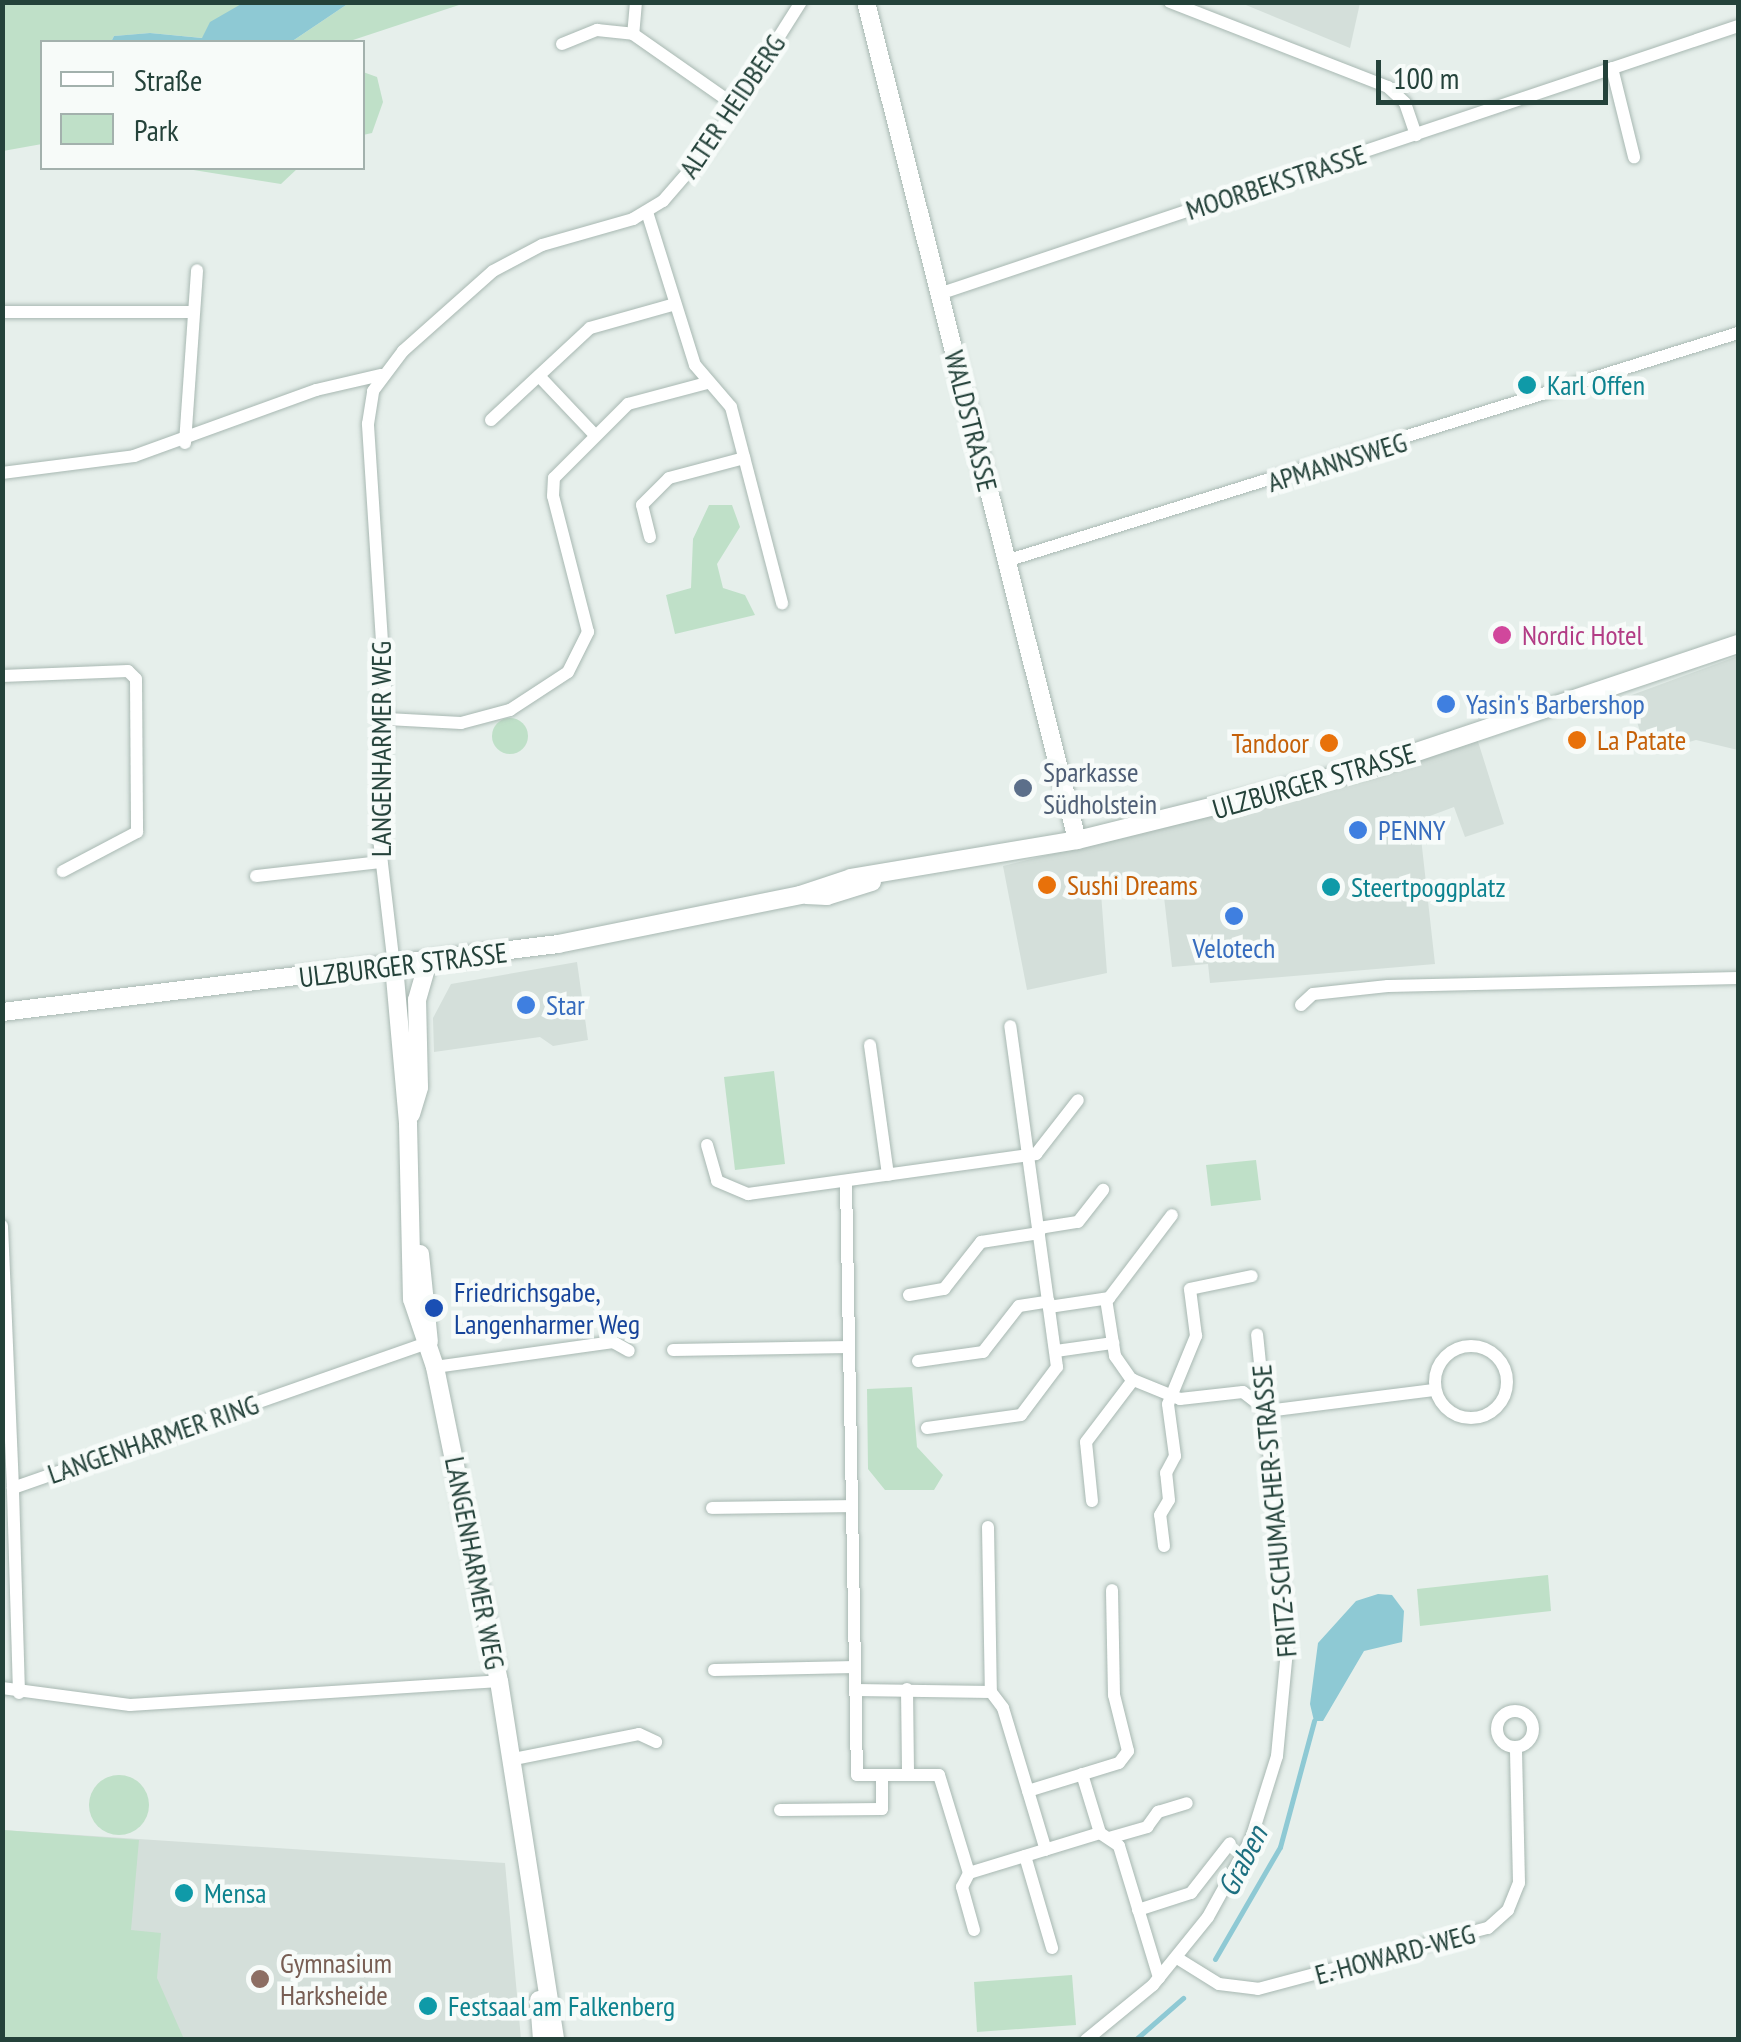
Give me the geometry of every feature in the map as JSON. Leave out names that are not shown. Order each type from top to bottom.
[{"type":"main road","name":"WALDSTRASSE","points":[[866,2],[1077,840]]},
{"type":"main road","name":"ULZBURGER STRASSE","points":[[2,1012],[428,962],[585,939],[800,895],[828,896],[880,878],[1077,840],[1375,766],[1738,644]]},
{"type":"main road","name":"LANGENHARMER WEG","points":[[408,1124],[419,1088],[417,1000],[428,962]]},
{"type":"main road","name":"LANGENHARMER WEG","points":[[394,966],[408,1124],[412,1299],[435,1367],[499,1681],[555,2040]]},
{"type":"main road","name":"LANGENHARMER WEG","points":[[541,1960],[542,2040]]},
{"type":"street","points":[[633,34],[636,2]]},
{"type":"street","name":"ALTER HEIDBERG","points":[[381,375],[467,290],[516,257],[648,212],[682,180],[736,106],[802,2]]},
{"type":"street","points":[[1170,2],[1388,87],[1405,104],[1416,135]]},
{"type":"street","name":"MOORBEKSTRASSE","points":[[939,294],[1738,26]]},
{"type":"street","points":[[562,44],[597,30],[633,34],[736,106]]},
{"type":"street","points":[[1612,68],[1634,157]]},
{"type":"street","points":[[648,212],[672,305],[707,383],[731,406],[782,603]]},
{"type":"street","points":[[186,443],[197,270]]},
{"type":"street","points":[[492,420],[590,328],[672,305]]},
{"type":"street","points":[[2,312],[193,312]]},
{"type":"street","name":"APMANNSWEG","points":[[1006,561],[1668,358],[1738,333]]},
{"type":"street","points":[[2,473],[186,443],[316,390],[381,375]]},
{"type":"street","name":"LANGENHARMER WEG","points":[[381,375],[368,424],[387,719],[381,862],[394,966]]},
{"type":"street","points":[[539,376],[595,435]]},
{"type":"street","points":[[387,719],[455,724],[490,716],[570,670],[587,629],[552,489],[558,472],[631,402],[707,383]]},
{"type":"street","points":[[650,537],[642,505],[669,478],[744,458]]},
{"type":"street","points":[[2,676],[128,671],[136,679],[137,832],[63,870]]},
{"type":"street","points":[[256,876],[381,862]]},
{"type":"street","points":[[1300,1006],[1313,994],[1388,986],[1738,978]]},
{"type":"street","points":[[927,1428],[1021,1415],[1057,1368],[1010,1026]]},
{"type":"street","points":[[870,1045],[888,1175]]},
{"type":"street","points":[[707,1145],[715,1178],[734,1193],[888,1175],[1036,1154],[1078,1100]]},
{"type":"street","points":[[846,1180],[857,1775],[940,1776],[969,1873],[962,1887],[974,1930]]},
{"type":"street","points":[[908,1295],[944,1289],[981,1242],[1078,1222],[1103,1190]]},
{"type":"street","points":[[1172,1215],[1106,1299],[1118,1364],[1132,1380],[1171,1396],[1243,1392],[1267,1411],[1434,1390]]},
{"type":"street","points":[[2,1226],[13,1488]]},
{"type":"street","points":[[1164,1546],[1160,1515],[1169,1499],[1166,1472],[1175,1456],[1171,1396],[1196,1336],[1191,1288],[1252,1276]]},
{"type":"street","points":[[918,1361],[984,1352],[1020,1306],[1106,1299]]},
{"type":"street","name":"FRITZ-SCHUMACHER-STRASSE","points":[[1086,2040],[1178,1958],[1244,1853],[1283,1727],[1288,1639],[1257,1335]]},
{"type":"street","name":"LANGENHARMER RING","points":[[20,1693],[13,1488],[429,1342]]},
{"type":"street","points":[[435,1367],[613,1342],[629,1351]]},
{"type":"street","points":[[1056,1351],[1112,1343]]},
{"type":"street","points":[[673,1350],[849,1347]]},
{"type":"street","points":[[1488,1351],[1506,1363],[1509,1396],[1498,1408],[1448,1413],[1434,1390],[1433,1369],[1445,1356],[1488,1351]]},
{"type":"street","points":[[1092,1501],[1086,1442],[1132,1380]]},
{"type":"street","points":[[712,1508],[852,1506]]},
{"type":"street","points":[[988,1527],[990,1692],[1003,1708],[1046,1850]]},
{"type":"street","points":[[1028,1790],[1119,1764],[1129,1746],[1114,1695],[1112,1590]]},
{"type":"street","points":[[714,1670],[855,1668]]},
{"type":"street","points":[[2,1688],[142,1705],[499,1681]]},
{"type":"street","points":[[907,1689],[908,1774]]},
{"type":"street","points":[[856,1690],[990,1692]]},
{"type":"street","points":[[514,1759],[639,1734],[656,1742]]},
{"type":"street","name":"E.-HOWARD-WEG","points":[[1178,1958],[1220,1984],[1258,1989],[1488,1928],[1508,1910],[1519,1883],[1516,1747]]},
{"type":"street","points":[[780,1810],[882,1808],[882,1774]]},
{"type":"street","points":[[1082,1774],[1105,1836],[1119,1846],[1158,1978]]},
{"type":"street","points":[[969,1873],[1148,1826],[1157,1812],[1187,1803]]},
{"type":"street","points":[[1138,1910],[1191,1894],[1230,1843]]},
{"type":"street","points":[[1025,1856],[1052,1948]]},
{"type":"shaded area","points":[[1241,3],[1360,3],[1350,48]]},
{"type":"shaded area","points":[[1738,656],[1738,750],[1696,740],[1647,754],[1629,696]]},
{"type":"shaded area","points":[[1475,732],[1504,824],[1465,837],[1454,807],[1419,820],[1435,964],[1210,983],[1208,964],[1172,967],[1163,888],[1101,893],[1107,973],[1027,990],[1003,866],[1209,816]]},
{"type":"shaded area","points":[[577,962],[588,1040],[553,1046],[540,1037],[434,1052],[433,1018],[451,984]]},
{"type":"shaded area","name":"Gymnasium Harksheide","points":[[2,1830],[505,1863],[521,2039],[3,2039]]},
{"type":"green space","points":[[2,3],[243,3],[203,38],[150,33],[114,36],[112,40],[40,40],[40,144],[3,151]]},
{"type":"green space","points":[[349,3],[465,3],[353,40],[294,40]]},
{"type":"green space","points":[[365,73],[377,77],[383,102],[372,133],[365,135]]},
{"type":"green space","points":[[194,170],[296,170],[281,184]]},
{"type":"green space","points":[[709,505],[732,505],[740,527],[717,564],[723,588],[745,595],[755,615],[675,634],[666,595],[691,588],[693,539]]},
{"type":"green space","points":[[510,718],[523,723],[528,736],[523,749],[510,754],[497,749],[492,736],[497,723]]},
{"type":"green space","points":[[774,1071],[785,1164],[735,1170],[724,1077]]},
{"type":"green space","points":[[1256,1160],[1261,1200],[1211,1206],[1206,1165]]},
{"type":"green space","points":[[912,1387],[917,1447],[943,1475],[934,1490],[885,1490],[868,1469],[867,1389]]},
{"type":"green space","points":[[1548,1575],[1551,1611],[1420,1626],[1417,1589]]},
{"type":"green space","points":[[119,1775],[140,1784],[149,1805],[140,1826],[119,1835],[98,1826],[89,1805],[98,1784]]},
{"type":"green space","points":[[3,1830],[139,1840],[131,1930],[161,1933],[157,1978],[184,2039],[3,2039]]},
{"type":"green space","points":[[1072,1975],[1076,2025],[977,2032],[974,1982]]},
{"type":"water","points":[[243,3],[349,3],[294,40],[112,40],[114,36],[150,33],[202,38],[210,22]]},
{"type":"water","points":[[1378,1594],[1392,1595],[1404,1611],[1402,1642],[1364,1651],[1323,1721],[1314,1721],[1310,1704],[1318,1643],[1356,1601]]},
{"type":"waterway","name":"Graben","points":[[1215,1959],[1280,1847],[1314,1721]]},
{"type":"waterway","name":"Graben","points":[[1135,2040],[1183,1998]]},
{"type":"place","name":"Karl Offen","points":[[1527,385]]},
{"type":"place","name":"Nordic Hotel","points":[[1502,635]]},
{"type":"place","name":"Yasin's Barbershop","points":[[1446,704]]},
{"type":"place","name":"La Patate","points":[[1577,740]]},
{"type":"place","name":"Tandoor","points":[[1329,743]]},
{"type":"place","name":"Sparkasse Südholstein","points":[[1023,788]]},
{"type":"place","name":"PENNY","points":[[1358,830]]},
{"type":"place","name":"Sushi Dreams","points":[[1047,885]]},
{"type":"place","name":"Steertpoggplatz","points":[[1331,887]]},
{"type":"place","name":"Velotech","points":[[1234,916]]},
{"type":"place","name":"Star","points":[[526,1005]]},
{"type":"place","name":"Friedrichsgabe, Langenharmer Weg","points":[[434,1308]]},
{"type":"place","name":"Mensa","points":[[184,1893]]},
{"type":"place","name":"Gymnasium Harksheide","points":[[260,1979]]},
{"type":"place","name":"Festsaal am Falkenberg","points":[[428,2006]]}]
